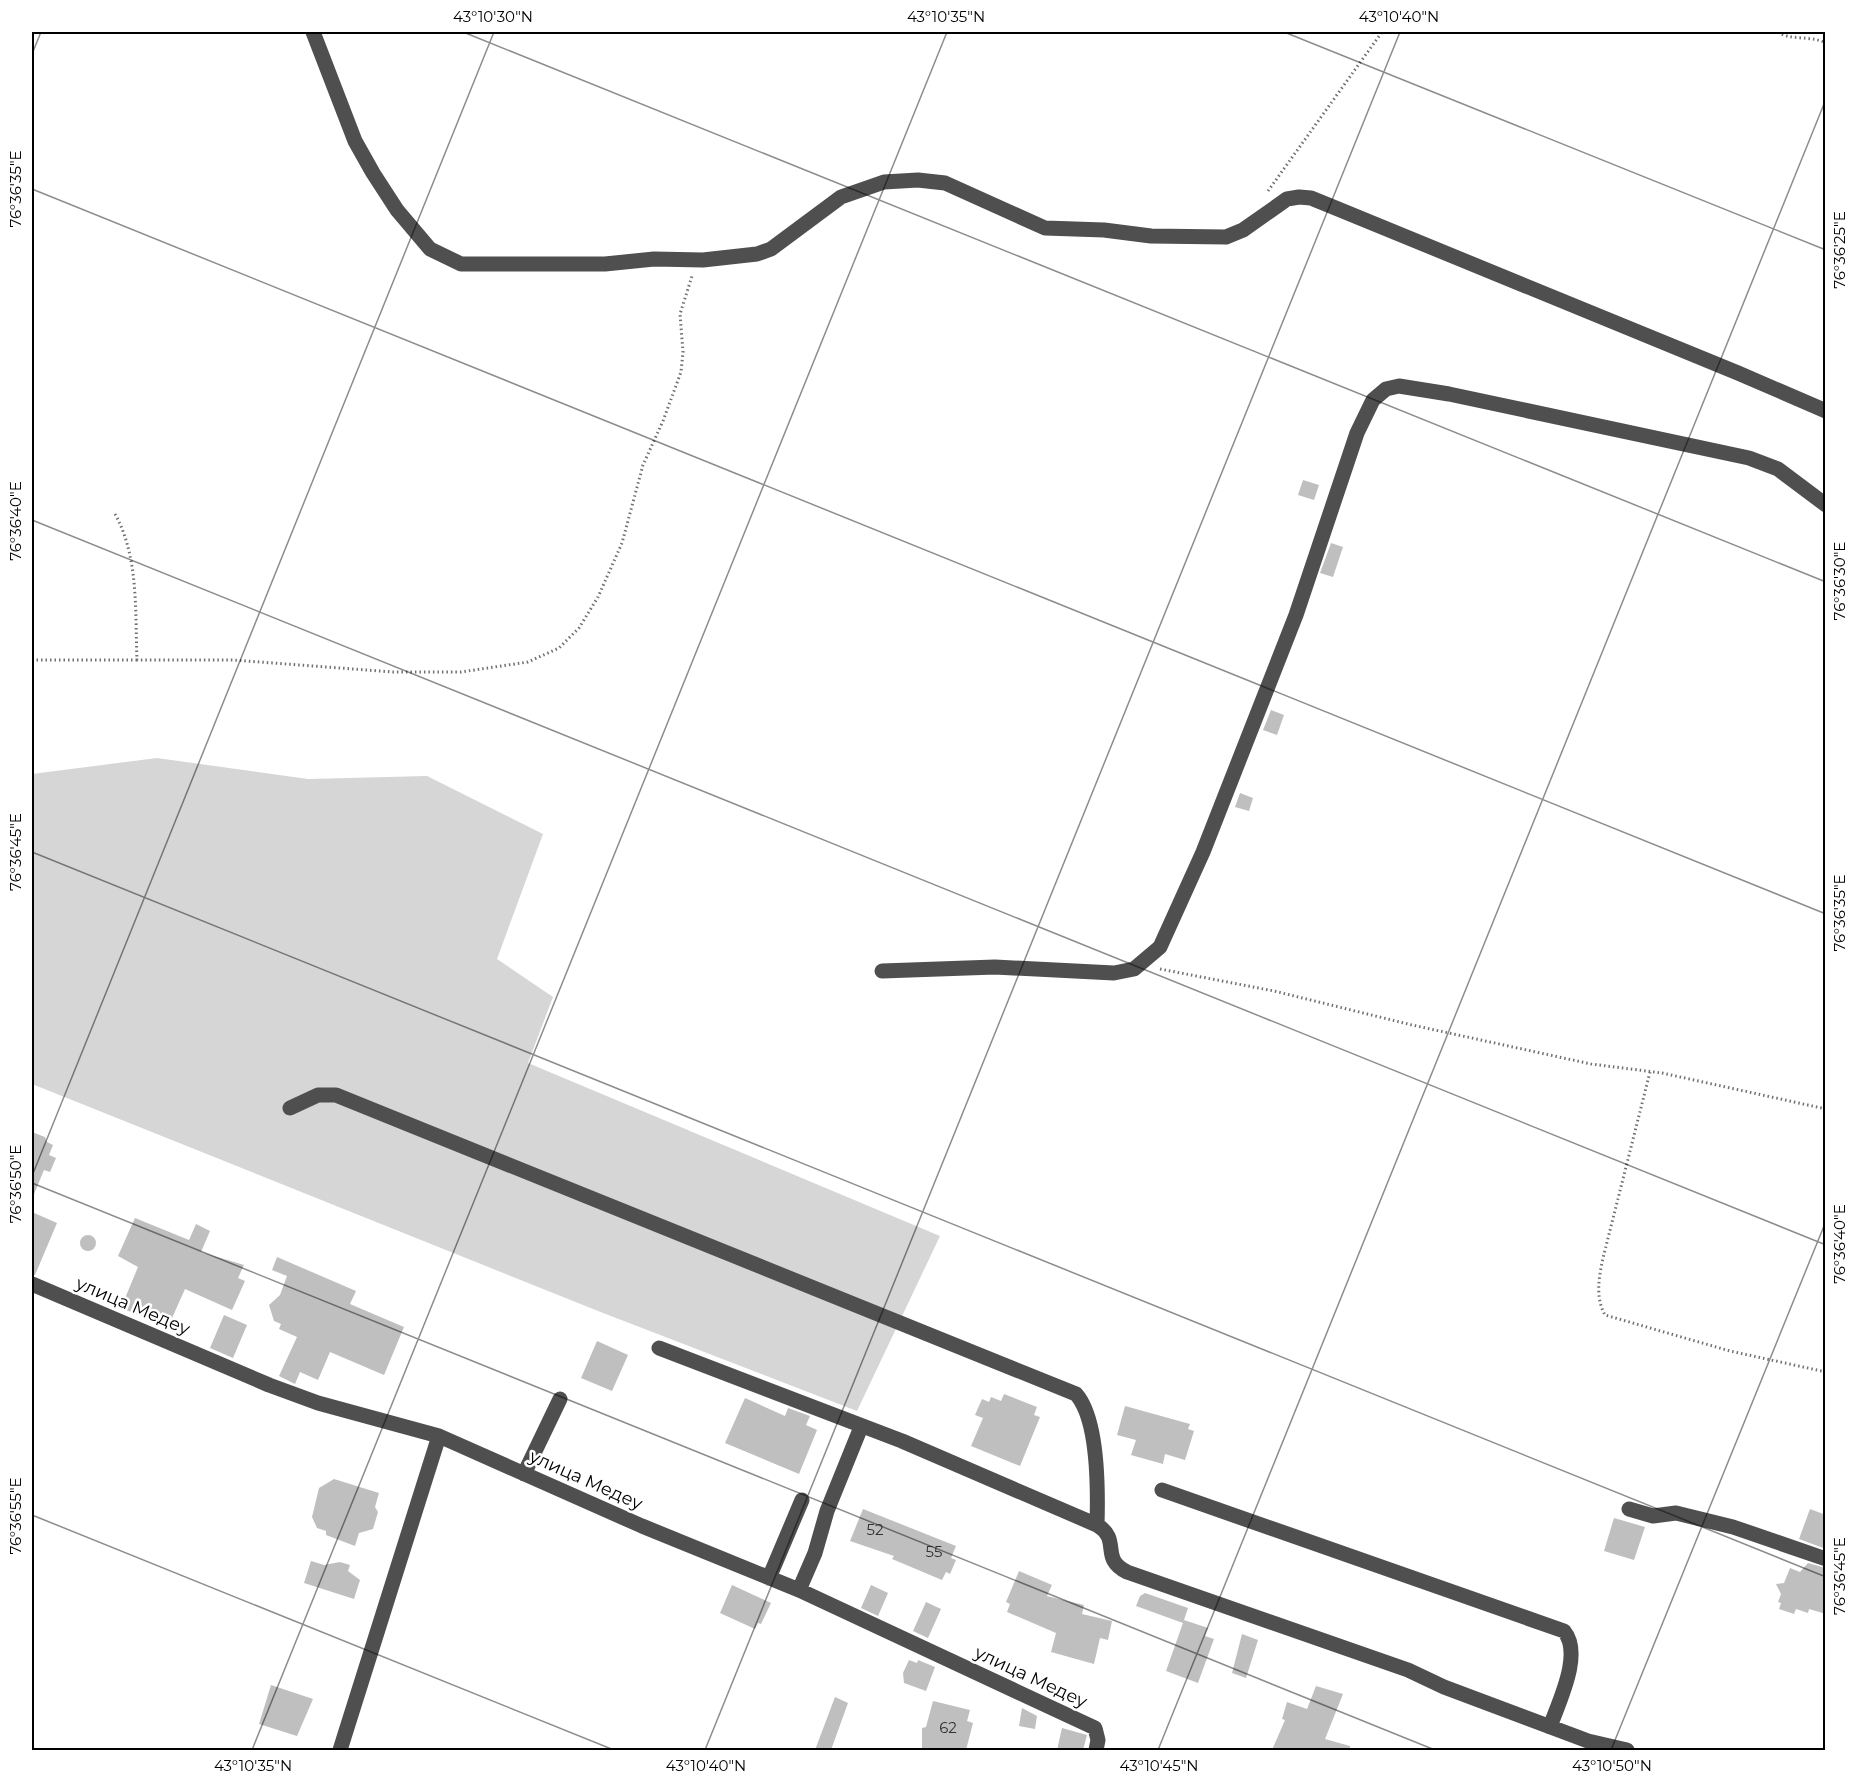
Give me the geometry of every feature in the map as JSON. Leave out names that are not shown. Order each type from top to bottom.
[{"type":"street","points":[[313,32],[355,141],[372,173],[417,235],[430,249],[445,259],[462,264],[578,264],[654,259],[703,260],[757,254],[771,249],[842,197],[884,182],[918,180],[945,183],[1046,228],[1191,238],[1226,237],[1243,230],[1287,200],[1299,197],[1311,198],[1826,411]]},
{"type":"street","points":[[882,971],[995,967],[1114,973],[1134,969],[1160,947],[1203,852],[1296,615],[1357,433],[1373,400],[1386,389],[1399,386],[1449,394],[1749,458],[1778,469],[1826,505]]},
{"type":"street","points":[[290,1108],[318,1095],[336,1095],[1076,1394],[1082,1401],[1094,1445],[1098,1483],[1097,1525]]},
{"type":"street","name":"улица Медеу","points":[[32,1284],[269,1385],[318,1402],[439,1436],[799,1590],[1095,1728],[1098,1740],[1096,1750]]},
{"type":"street","points":[[659,1348],[902,1441],[1097,1525],[1109,1535],[1112,1541],[1111,1557],[1116,1566],[1127,1572],[1380,1660],[1588,1742],[1627,1750]]},
{"type":"street","points":[[524,1474],[560,1399]]},
{"type":"street","points":[[799,1590],[815,1553],[827,1511],[861,1427]]},
{"type":"street","points":[[340,1750],[439,1436]]},
{"type":"street","points":[[1162,1490],[1563,1631],[1571,1640],[1573,1656],[1551,1727]]},
{"type":"street","points":[[769,1578],[802,1500]]},
{"type":"street","points":[[1629,1509],[1653,1516],[1676,1513],[1687,1515],[1733,1527],[1826,1559]]},
{"type":"path","points":[[1266,194],[1382,32]]},
{"type":"path","points":[[1778,32],[1782,35],[1804,36],[1826,43]]},
{"type":"path","points":[[32,660],[233,660],[393,672],[450,673],[528,662],[559,648],[579,628],[598,597],[622,543],[643,465],[681,372],[683,352],[680,314],[695,268],[703,260]]},
{"type":"path","points":[[115,514],[122,525],[134,580],[137,660]]},
{"type":"path","points":[[1171,971],[1274,991],[1412,1025],[1591,1064],[1650,1072],[1826,1109]]},
{"type":"path","points":[[1650,1072],[1599,1277],[1599,1304],[1605,1315],[1730,1350],[1826,1371]]},
{"type":"shaded area","points":[[157,758],[308,779],[427,776],[543,834],[497,959],[553,997],[528,1063],[940,1236],[857,1411],[598,1311],[32,1084],[32,774]]},
{"type":"building","points":[[1303,480],[1319,485],[1314,500],[1298,495]]},
{"type":"building","points":[[1331,543],[1343,547],[1333,577],[1320,573]]},
{"type":"building","points":[[1271,710],[1284,715],[1277,735],[1263,730]]},
{"type":"building","points":[[1240,793],[1253,798],[1249,811],[1235,807]]},
{"type":"building","points":[[32,1132],[45,1137],[47,1142],[53,1145],[49,1155],[56,1158],[50,1172],[44,1170],[32,1199]]},
{"type":"building","points":[[32,1212],[57,1223],[35,1275],[32,1274]]},
{"type":"building","points":[[135,1218],[189,1240],[196,1224],[210,1231],[201,1252],[244,1265],[238,1278],[245,1281],[232,1310],[185,1289],[168,1327],[121,1308],[138,1267],[118,1256]]},
{"type":"building","points":[[88,1235],[94,1237],[96,1243],[94,1249],[88,1251],[82,1249],[80,1243],[82,1237]]},
{"type":"building","points":[[277,1257],[356,1291],[350,1304],[404,1327],[384,1375],[330,1352],[318,1380],[300,1372],[295,1384],[279,1376],[297,1337],[279,1329],[281,1324],[274,1321],[269,1305],[280,1295],[287,1276],[272,1270]]},
{"type":"building","points":[[224,1315],[247,1325],[233,1358],[210,1348]]},
{"type":"building","points":[[597,1341],[628,1355],[612,1391],[581,1378]]},
{"type":"building","points":[[1004,1394],[1037,1407],[1034,1415],[1040,1417],[1020,1466],[971,1446],[983,1418],[975,1415],[982,1399],[989,1402],[991,1397],[1001,1401]]},
{"type":"building","points":[[745,1398],[785,1416],[788,1408],[810,1416],[806,1425],[817,1430],[799,1474],[725,1443]]},
{"type":"building","points":[[1125,1406],[1190,1424],[1188,1429],[1194,1431],[1185,1460],[1165,1454],[1163,1464],[1131,1455],[1136,1440],[1117,1435]]},
{"type":"building","points":[[334,1479],[379,1493],[375,1507],[378,1512],[373,1529],[359,1533],[355,1546],[326,1535],[326,1531],[317,1528],[312,1517],[319,1488]]},
{"type":"building","points":[[863,1509],[956,1546],[951,1558],[956,1560],[950,1574],[946,1572],[942,1580],[892,1559],[894,1556],[850,1541]]},
{"type":"building","points":[[1810,1509],[1826,1515],[1826,1549],[1799,1539]]},
{"type":"building","points":[[1614,1518],[1645,1527],[1634,1560],[1604,1551]]},
{"type":"building","points":[[311,1561],[324,1565],[340,1562],[350,1565],[348,1571],[360,1580],[354,1599],[304,1583]]},
{"type":"building","points":[[1808,1563],[1826,1568],[1826,1614],[1809,1609],[1808,1613],[1796,1609],[1794,1614],[1779,1609],[1781,1603],[1778,1602],[1781,1594],[1776,1584],[1784,1583],[1790,1568],[1800,1572]]},
{"type":"building","points":[[1019,1571],[1052,1585],[1047,1596],[1084,1605],[1082,1614],[1112,1621],[1108,1640],[1100,1638],[1094,1664],[1051,1652],[1056,1633],[1007,1612],[1010,1604],[1006,1602]]},
{"type":"building","points":[[732,1585],[771,1603],[761,1624],[758,1623],[755,1629],[720,1613]]},
{"type":"building","points":[[871,1585],[888,1593],[878,1616],[861,1608]]},
{"type":"building","points":[[1145,1593],[1188,1608],[1183,1623],[1136,1606],[1140,1596]]},
{"type":"building","points":[[926,1602],[941,1609],[928,1638],[913,1631]]},
{"type":"building","points":[[1184,1620],[1208,1628],[1205,1636],[1214,1639],[1198,1683],[1166,1671]]},
{"type":"building","points":[[1242,1634],[1258,1640],[1246,1678],[1232,1673]]},
{"type":"building","points":[[909,1660],[917,1663],[918,1660],[935,1667],[926,1691],[904,1683],[903,1673]]},
{"type":"building","points":[[271,1685],[313,1699],[297,1736],[259,1724]]},
{"type":"building","points":[[1316,1686],[1343,1694],[1325,1739],[1350,1746],[1350,1750],[1272,1750],[1285,1720],[1282,1719],[1287,1702],[1307,1709]]},
{"type":"building","points":[[835,1697],[848,1703],[831,1750],[815,1750]]},
{"type":"building","points":[[933,1701],[970,1710],[967,1721],[973,1723],[966,1750],[922,1749],[922,1728],[926,1727]]},
{"type":"building","points":[[1022,1708],[1037,1716],[1035,1729],[1019,1726]]},
{"type":"building","points":[[1062,1728],[1087,1735],[1083,1750],[1057,1750]]}]
